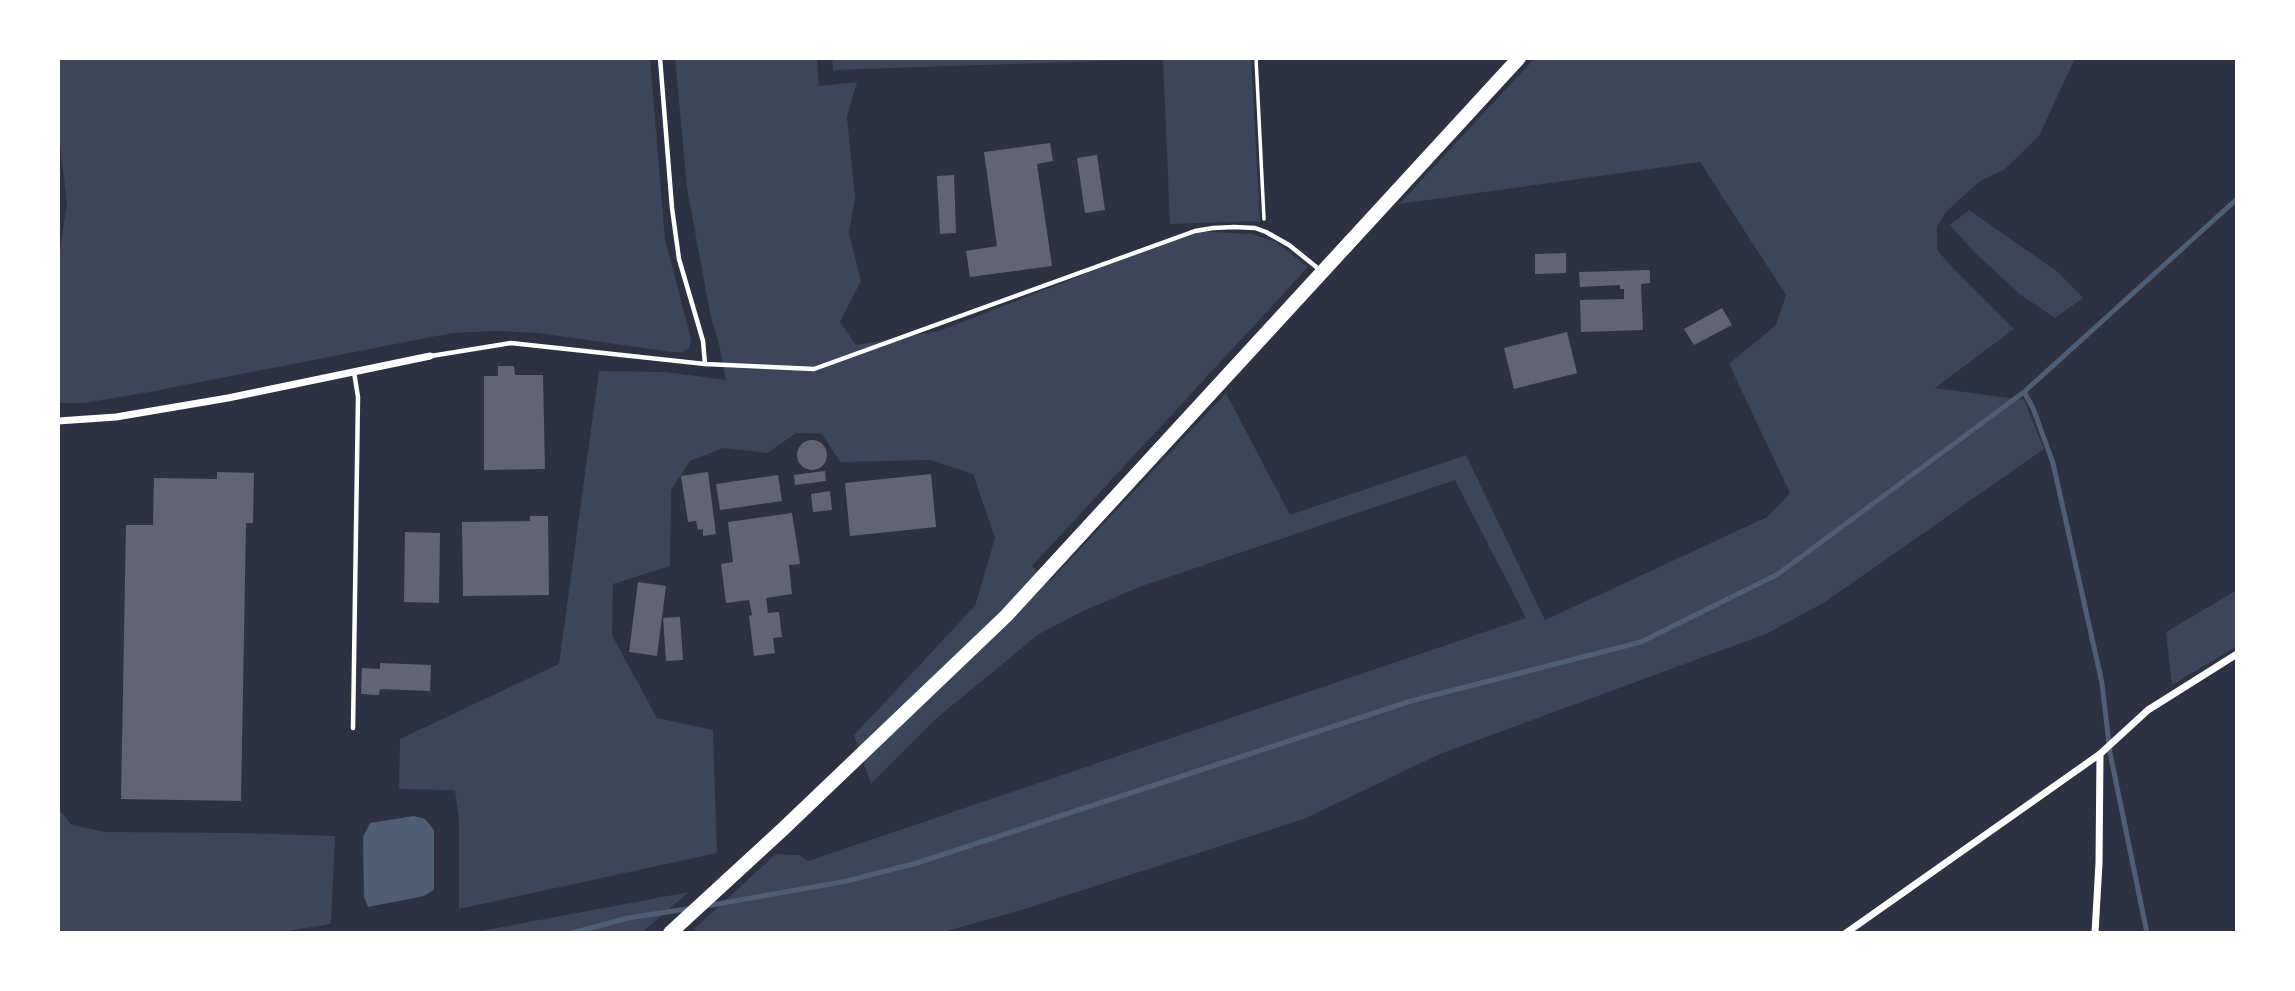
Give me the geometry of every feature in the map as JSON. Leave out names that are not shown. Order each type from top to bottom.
[{"type":"main road","points":[[676,931],[1006,616],[1520,58]]},
{"type":"street","points":[[58,421],[116,417],[430,356]]},
{"type":"street","points":[[1846,933],[2100,754],[2148,710],[2237,654]]},
{"type":"street","points":[[2095,933],[2100,754]]},
{"type":"lane","points":[[660,58],[672,208],[679,258],[703,341],[705,364]]},
{"type":"lane","points":[[430,356],[511,343],[705,364],[814,369],[1195,231],[1234,227],[1255,228],[1266,232],[1289,245],[1322,271]]},
{"type":"lane","points":[[353,728],[358,411],[354,372]]},
{"type":"path","points":[[1256,58],[1266,232]]},
{"type":"shaded area","points":[[58,58],[650,58],[665,239],[691,339],[689,348],[682,352],[671,352],[538,333],[452,333],[144,393],[84,403],[58,403],[58,266],[67,202],[58,129]]},
{"type":"shaded area","points":[[675,58],[817,58],[819,86],[857,82],[847,117],[855,198],[849,233],[861,281],[840,322],[856,345],[939,331],[1195,231],[1252,234],[1276,242],[1308,267],[1032,566],[1050,581],[1226,393],[1290,515],[1466,455],[1545,620],[1767,517],[1790,493],[1729,364],[1776,325],[1786,295],[1700,162],[1399,204],[1535,58],[2075,58],[2039,136],[2004,170],[1980,181],[1946,212],[1937,227],[1937,250],[2014,329],[1935,388],[2024,400],[2044,449],[1825,602],[1766,634],[1440,754],[1304,819],[1015,912],[939,933],[697,933],[694,929],[776,854],[799,855],[808,861],[1526,618],[1455,480],[1142,586],[1083,611],[1039,634],[938,717],[871,784],[854,735],[975,606],[995,538],[973,474],[930,460],[840,462],[822,434],[796,433],[768,453],[723,448],[690,461],[671,490],[670,566],[613,584],[612,635],[657,718],[713,730],[717,853],[459,909],[459,820],[455,790],[399,789],[400,739],[559,664],[599,371],[666,372],[726,380],[711,318],[687,188]]},
{"type":"shaded area","points":[[832,58],[1251,58],[1260,221],[1170,224],[1163,59],[833,70]]},
{"type":"shaded area","points":[[1969,210],[2058,272],[2083,298],[2055,318],[2021,295],[1975,253],[1950,225]]},
{"type":"shaded area","points":[[2237,590],[2237,646],[2172,685],[2166,632]]},
{"type":"shaded area","points":[[58,809],[72,825],[106,832],[335,836],[331,924],[277,933],[58,933]]},
{"type":"shaded area","points":[[414,816],[425,819],[434,830],[434,890],[424,896],[368,907],[364,897],[363,837],[370,823]]},
{"type":"shaded area","points":[[689,892],[641,933],[470,933]]},
{"type":"building","points":[[1050,143],[1053,161],[1037,164],[1052,266],[970,277],[966,251],[997,246],[984,152]]},
{"type":"building","points":[[1097,155],[1105,210],[1085,213],[1077,158]]},
{"type":"building","points":[[954,175],[956,233],[940,234],[937,176]]},
{"type":"building","points":[[1566,253],[1566,273],[1535,274],[1535,254]]},
{"type":"building","points":[[1650,270],[1650,283],[1641,284],[1643,330],[1581,332],[1580,300],[1624,299],[1624,289],[1620,289],[1620,285],[1580,287],[1579,272]]},
{"type":"building","points":[[1722,308],[1732,325],[1694,345],[1684,329]]},
{"type":"building","points":[[1567,332],[1577,373],[1514,389],[1504,348]]},
{"type":"building","points":[[498,366],[514,366],[515,375],[543,375],[545,469],[484,470],[484,376],[498,376]]},
{"type":"building","points":[[812,440],[818,441],[826,449],[826,461],[818,469],[812,470],[806,469],[798,461],[797,455],[798,449],[806,441]]},
{"type":"building","points":[[825,471],[826,481],[795,485],[794,475]]},
{"type":"building","points":[[217,472],[254,473],[253,523],[246,523],[241,801],[121,799],[126,525],[153,525],[154,478],[217,479]]},
{"type":"building","points":[[708,472],[716,534],[703,536],[703,529],[698,530],[696,521],[688,522],[681,476]]},
{"type":"building","points":[[931,474],[936,527],[850,536],[845,483]]},
{"type":"building","points":[[778,475],[782,501],[720,510],[716,484]]},
{"type":"building","points":[[830,491],[832,510],[813,512],[811,494]]},
{"type":"building","points":[[792,513],[800,564],[789,565],[792,594],[766,598],[768,613],[779,612],[782,637],[773,638],[775,653],[754,656],[749,600],[726,603],[721,564],[733,562],[728,522]]},
{"type":"building","points":[[530,516],[548,516],[549,595],[463,596],[462,522],[530,521]]},
{"type":"building","points":[[405,532],[440,533],[439,603],[404,602]]},
{"type":"building","points":[[638,582],[666,586],[657,656],[629,652]]},
{"type":"building","points":[[680,617],[683,660],[666,661],[663,618]]},
{"type":"building","points":[[380,663],[431,665],[430,691],[380,689],[379,695],[361,694],[362,668],[380,669]]},
{"type":"waterway","points":[[706,906],[847,881],[917,863],[1411,701],[1641,642],[1778,574],[2024,392],[2237,199]]},
{"type":"waterway","points":[[2024,392],[2033,408],[2053,463],[2102,683],[2110,753],[2147,933]]},
{"type":"waterway","points":[[572,933],[628,918],[693,908]]}]
